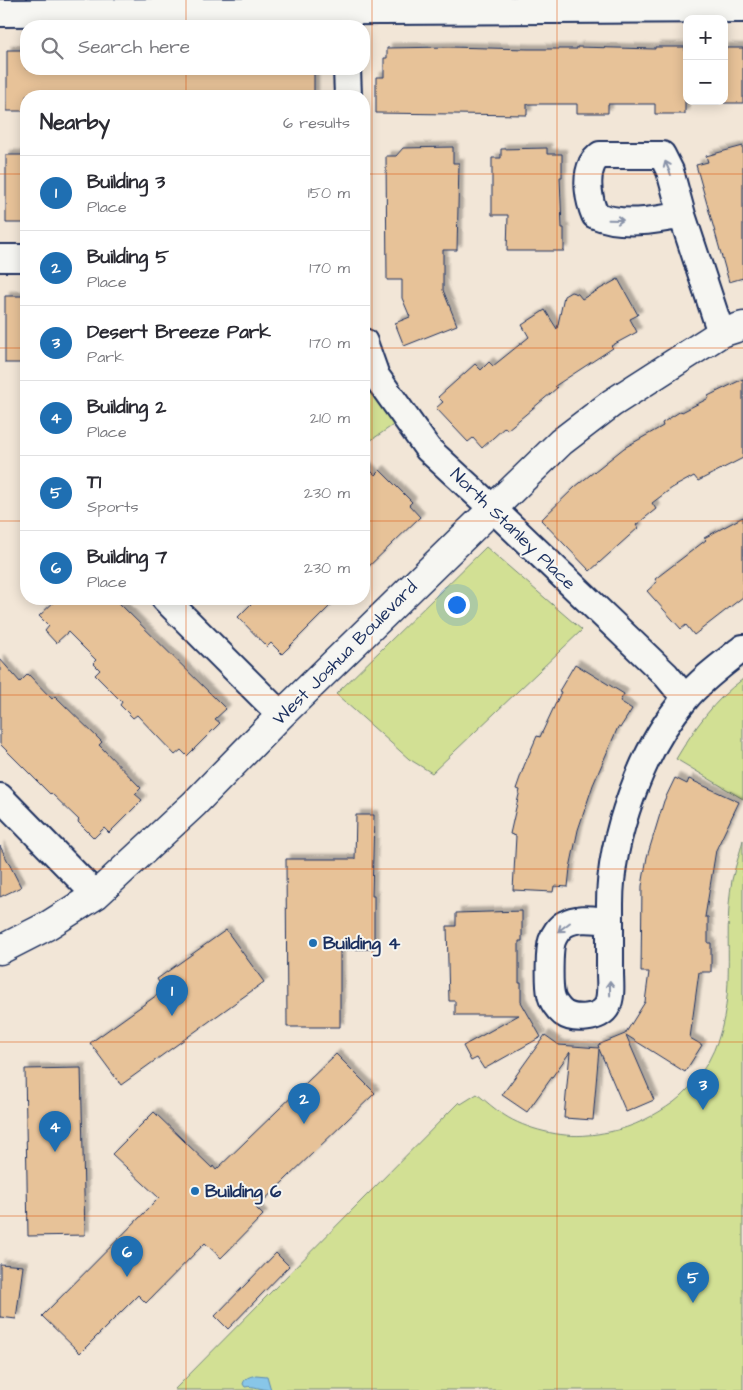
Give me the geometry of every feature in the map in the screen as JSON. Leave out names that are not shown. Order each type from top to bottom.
[{"type":"street","points":[[0,13],[347,19],[743,9]]},
{"type":"street","points":[[348,75],[348,90]]},
{"type":"street","points":[[682,215],[732,330]]},
{"type":"street","points":[[0,258],[20,258]]},
{"type":"street","name":"West Joshua Boulevard","points":[[0,950],[47,926],[96,895],[194,804],[281,715],[561,442],[612,403],[732,330]]},
{"type":"street","name":"North Stanley Place","points":[[370,359],[376,376],[428,449],[666,675],[685,698]]},
{"type":"street","points":[[177,605],[281,715]]},
{"type":"street","points":[[610,921],[610,890],[613,862],[620,831],[644,766],[664,729],[685,698],[707,677],[743,648]]},
{"type":"street","points":[[0,797],[96,895]]},
{"type":"green space","points":[[370,383],[405,417],[370,441]]},
{"type":"green space","points":[[486,547],[582,630],[432,773],[409,759],[336,694]]},
{"type":"green space","points":[[743,679],[743,799],[676,759],[705,716],[723,696]]},
{"type":"green space","points":[[743,840],[743,1390],[174,1390],[459,1102],[461,1104],[477,1094],[500,1113],[522,1124],[555,1134],[577,1136],[609,1132],[635,1124],[659,1112],[684,1093],[708,1062],[718,1040],[724,1017],[727,995],[729,903],[732,880]]},
{"type":"water","points":[[256,1375],[267,1376],[271,1390],[245,1387],[243,1384],[245,1380]]},
{"type":"building","points":[[577,47],[655,49],[655,47],[683,47],[683,105],[685,105],[685,114],[655,114],[655,104],[608,104],[608,113],[577,113],[577,104],[527,104],[527,115],[376,113],[376,77],[384,77],[384,58],[387,58],[387,48],[577,49]]},
{"type":"building","points":[[728,48],[743,48],[743,103],[728,103]]},
{"type":"building","points":[[7,50],[20,50],[20,75],[314,75],[314,90],[20,90],[20,111],[7,111]]},
{"type":"building","points":[[743,146],[743,278],[729,282],[696,165],[708,162],[706,156]]},
{"type":"building","points":[[453,147],[453,163],[459,163],[457,250],[443,250],[443,290],[457,325],[404,346],[395,323],[410,317],[402,298],[402,280],[387,280],[386,156],[396,156],[403,148]]},
{"type":"building","points":[[547,148],[547,154],[562,154],[562,177],[560,177],[564,251],[507,251],[508,215],[492,215],[492,158],[501,158],[501,149]]},
{"type":"building","points":[[6,155],[20,155],[20,223],[6,223]]},
{"type":"building","points":[[618,279],[638,315],[630,319],[637,332],[611,346],[613,348],[555,386],[557,388],[507,430],[505,427],[482,448],[473,438],[468,442],[436,408],[443,402],[438,397],[475,364],[481,370],[489,362],[493,366],[529,337],[522,325],[545,310],[557,329],[564,296],[571,292],[578,294],[582,299]]},
{"type":"building","points":[[5,296],[20,296],[20,363],[5,363]]},
{"type":"building","points":[[743,379],[743,458],[698,481],[694,476],[672,488],[652,503],[656,509],[636,525],[638,528],[590,571],[541,520],[575,487],[624,448],[663,426],[662,423],[681,411]]},
{"type":"building","points":[[370,470],[375,475],[380,470],[412,502],[409,505],[420,517],[370,565]]},
{"type":"building","points":[[743,517],[743,597],[694,635],[686,625],[681,629],[647,591],[657,582],[655,579],[706,540],[704,538]]},
{"type":"building","points":[[51,605],[121,605],[226,709],[215,719],[220,723],[187,756],[181,750],[175,755],[137,715],[133,718],[120,705],[122,702],[95,675],[100,670],[93,663],[96,660],[68,632],[56,643],[45,631],[49,626],[39,616]]},
{"type":"building","points":[[250,605],[331,605],[282,654],[271,643],[267,647],[238,617]]},
{"type":"building","points":[[0,659],[20,682],[28,674],[52,699],[55,696],[102,742],[99,745],[141,788],[135,794],[142,800],[109,833],[104,828],[94,838],[78,822],[79,820],[0,744]]},
{"type":"building","points":[[575,664],[624,694],[620,701],[632,709],[620,728],[618,727],[593,785],[578,830],[568,887],[554,886],[553,892],[513,890],[516,836],[510,834],[520,790],[516,789],[537,736],[540,737],[561,692],[559,691]]},
{"type":"building","points":[[675,778],[687,784],[689,779],[739,802],[716,850],[705,917],[708,917],[708,943],[711,943],[711,972],[699,972],[690,1038],[702,1045],[685,1072],[626,1035],[654,1100],[626,1112],[599,1049],[593,1120],[564,1118],[570,1052],[527,1112],[502,1095],[545,1035],[559,1045],[599,1048],[598,1045],[625,1034],[645,1002],[649,972],[641,972],[642,886],[647,857],[664,801]]},
{"type":"building","name":"Building 4","points":[[356,815],[374,815],[372,896],[374,896],[374,949],[340,950],[340,1027],[287,1027],[286,859],[355,859]]},
{"type":"building","points":[[0,846],[21,887],[0,897]]},
{"type":"building","points":[[522,911],[522,941],[519,941],[521,1002],[541,1037],[484,1069],[477,1058],[471,1061],[463,1046],[519,1015],[455,1015],[455,1001],[449,1001],[447,926],[456,926],[456,913]]},
{"type":"building","points":[[226,930],[264,982],[121,1085],[90,1043],[164,990],[157,979]]},
{"type":"building","points":[[336,1054],[375,1093],[256,1208],[263,1215],[221,1258],[205,1243],[146,1303],[138,1295],[80,1353],[42,1316],[159,1198],[112,1154],[154,1112],[216,1170]]},
{"type":"building","points":[[81,1068],[85,1235],[28,1236],[25,1069]]},
{"type":"building","points":[[276,1253],[289,1266],[228,1329],[215,1316]]},
{"type":"building","points":[[0,1264],[23,1266],[16,1319],[0,1317]]},
{"type":"place","name":"Building 4","points":[[313,943]]},
{"type":"place","name":"Building 3","points":[[172,1016]]},
{"type":"place","name":"Desert Breeze Park","points":[[703,1110]]},
{"type":"place","name":"Building 5","points":[[304,1124]]},
{"type":"place","name":"Building 2","points":[[55,1152]]},
{"type":"place","name":"Building 6","points":[[195,1191]]},
{"type":"place","name":"Building 7","points":[[127,1277]]},
{"type":"place","name":"T1","points":[[693,1303]]}]
